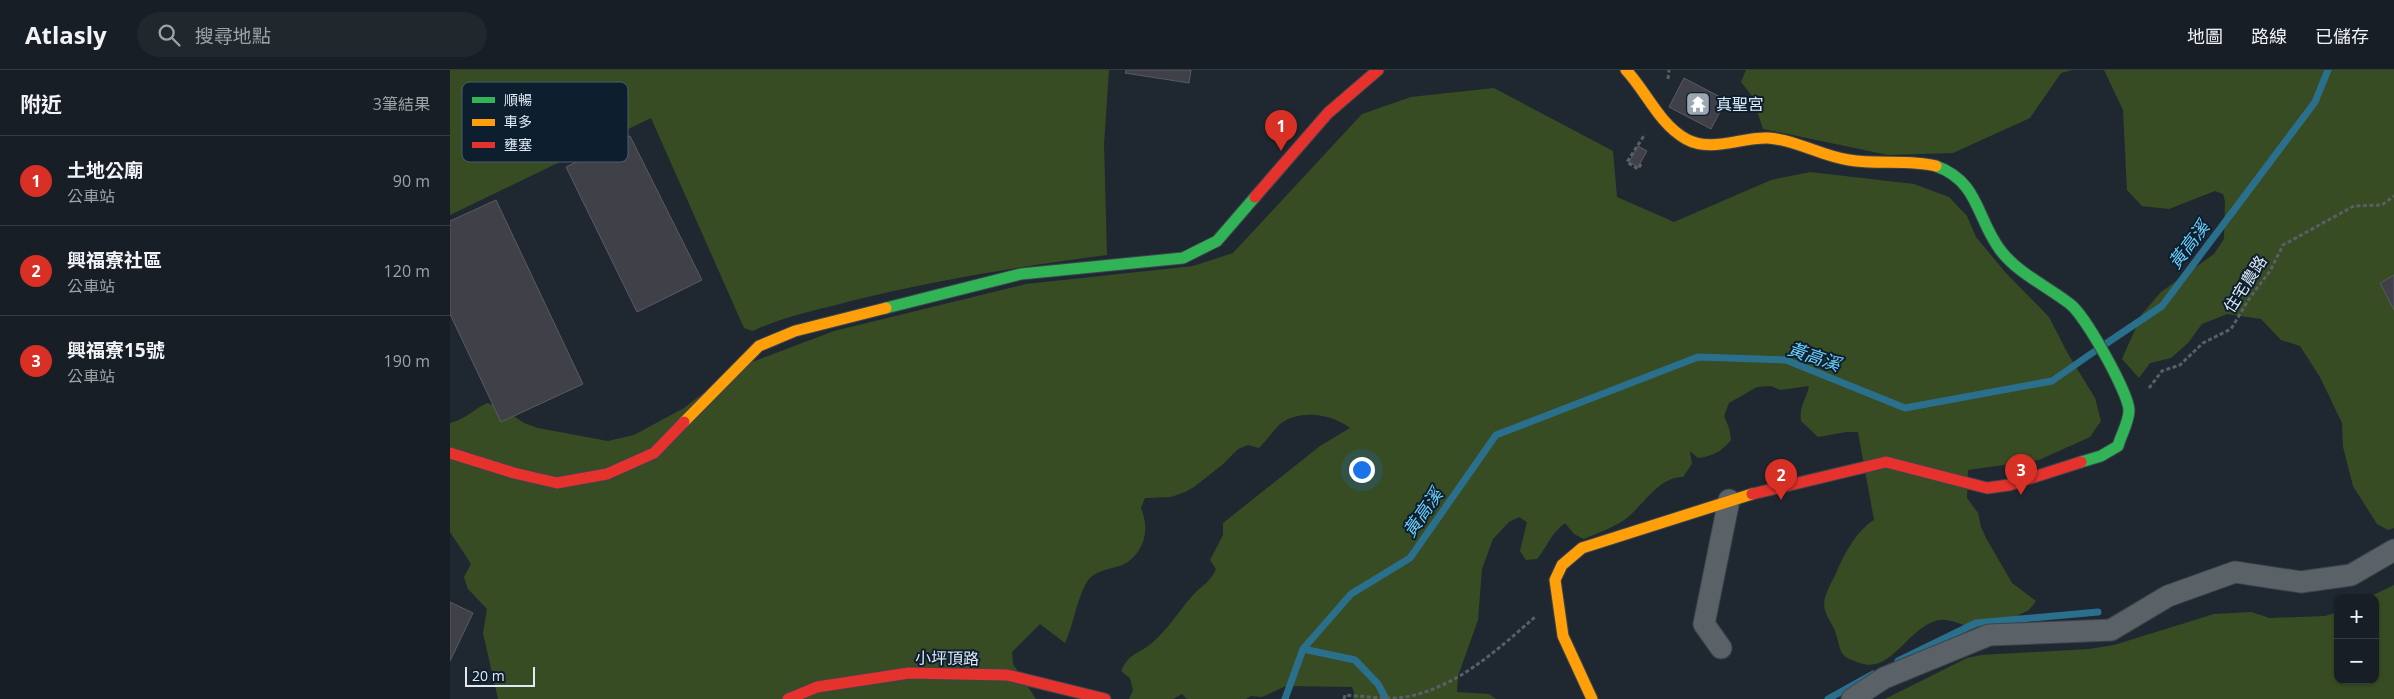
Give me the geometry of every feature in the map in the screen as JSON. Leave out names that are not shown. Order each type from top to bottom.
[{"type":"street","points":[[450,453],[514,473],[556,483],[607,474],[654,453],[759,346],[795,331],[1021,274],[1183,258],[1217,240],[1328,113],[1378,70]]},
{"type":"street","points":[[1592,699],[1563,636],[1555,580],[1562,565],[1582,548],[1729,500],[1886,462],[1987,488],[2009,485],[2101,456],[2118,446],[2130,409],[2119,381],[2074,308],[2012,263],[2000,250],[1988,229],[1976,196],[1966,184],[1949,171],[1930,164],[1911,161],[1871,163],[1846,160],[1790,142],[1768,138],[1712,145],[1697,143],[1679,135],[1639,82],[1626,70]]},
{"type":"street","points":[[1721,648],[1704,624],[1729,500]]},
{"type":"street","points":[[1852,699],[1884,678],[1989,635],[2111,630],[2168,596],[2234,572],[2302,582],[2351,575],[2394,550]]},
{"type":"street","name":"小坪頂路","points":[[788,699],[817,687],[909,673],[1007,675],[1105,699]]},
{"type":"path","points":[[1642,164],[1638,169],[1627,162],[1640,140],[1662,114]]},
{"type":"path","name":"住宅農路","points":[[2130,409],[2162,371],[2180,364],[2203,343],[2231,330],[2249,300],[2270,271],[2283,245],[2354,206],[2382,205],[2394,196]]},
{"type":"path","points":[[1344,699],[1345,695],[1398,698],[1437,687],[1486,660],[1551,604],[1560,610]]},
{"type":"green space","points":[[450,70],[1109,70],[1104,144],[1107,255],[915,286],[801,314],[753,331],[744,328],[651,118],[628,129],[628,82],[462,82],[462,162],[560,162],[450,215]]},
{"type":"green space","points":[[1746,70],[2072,70],[2061,73],[2030,118],[1953,153],[1888,155],[1763,129],[1752,96],[1741,82]]},
{"type":"green space","points":[[2104,70],[2394,70],[2394,528],[2388,530],[2377,524],[2353,486],[2343,447],[2342,423],[2320,377],[2300,346],[2281,340],[2261,319],[2227,314],[2202,324],[2188,343],[2171,358],[2150,363],[2139,378],[2122,359],[2142,314],[2161,292],[2214,254],[2224,239],[2225,201],[2223,194],[2215,191],[2169,209],[2142,206],[2127,190],[2123,110]]},
{"type":"green space","points":[[1494,88],[1613,151],[1617,197],[1674,222],[1771,180],[1810,172],[1914,184],[1949,197],[1967,216],[1976,237],[2005,272],[2049,317],[2068,354],[2095,398],[2101,421],[2090,437],[2039,460],[1968,470],[1967,498],[1978,513],[1986,538],[2012,583],[2036,601],[2029,610],[1982,633],[1953,621],[1935,621],[1916,633],[1890,657],[1871,665],[1860,663],[1845,656],[1842,653],[1835,631],[1826,613],[1824,600],[1848,550],[1862,530],[1874,520],[1858,432],[1818,437],[1801,421],[1802,407],[1809,386],[1780,390],[1771,386],[1757,387],[1729,403],[1724,416],[1731,440],[1712,455],[1698,458],[1690,451],[1692,464],[1683,477],[1674,478],[1658,487],[1631,514],[1615,526],[1584,539],[1574,534],[1565,523],[1537,559],[1526,560],[1520,551],[1527,522],[1519,517],[1509,522],[1493,539],[1482,569],[1478,620],[1458,676],[1457,692],[1489,694],[1496,699],[1353,699],[1355,696],[1352,687],[1286,686],[1262,697],[1251,696],[1246,699],[1187,699],[1182,694],[1173,699],[1129,699],[1133,690],[1130,678],[1121,671],[1131,657],[1158,638],[1193,595],[1212,577],[1216,569],[1210,560],[1223,535],[1223,523],[1320,446],[1350,428],[1334,419],[1306,415],[1288,419],[1280,424],[1259,448],[1248,445],[1238,449],[1222,465],[1185,492],[1171,497],[1145,498],[1141,508],[1145,530],[1139,550],[1125,564],[1099,572],[1086,583],[1065,643],[1040,624],[1012,652],[1013,664],[1036,699],[498,699],[483,633],[487,609],[468,589],[464,577],[471,564],[450,532],[450,423],[487,403],[500,407],[524,423],[538,428],[608,441],[634,435],[684,408],[736,368],[834,331],[1026,284],[1193,266],[1233,253],[1362,114],[1411,97]]},
{"type":"green space","points":[[2394,585],[2394,699],[1885,699],[1967,658],[1981,655],[2089,649],[2114,645],[2214,614],[2251,612],[2270,618],[2325,616],[2334,613],[2334,684],[2379,684],[2379,594],[2375,594]]},
{"type":"building","points":[[1126,70],[1191,70],[1189,83],[1125,73]]},
{"type":"building","name":"真聖宮","points":[[1684,78],[1726,100],[1711,129],[1669,107]]},
{"type":"building","points":[[630,136],[702,280],[637,312],[566,167],[576,162],[628,162],[628,137]]},
{"type":"building","points":[[1638,146],[1647,151],[1638,167],[1629,162]]},
{"type":"building","points":[[496,200],[583,384],[501,422],[450,314],[450,221]]},
{"type":"building","points":[[2394,275],[2394,310],[2380,283]]},
{"type":"building","points":[[450,602],[473,613],[450,661]]},
{"type":"waterway","name":"黃高溪","points":[[2104,345],[2162,306],[2315,102],[2328,70]]},
{"type":"waterway","name":"黃高溪","points":[[1285,699],[1303,649],[1351,594],[1410,558],[1496,435],[1698,357],[1786,360],[1905,408],[2052,381],[2095,351]]},
{"type":"waterway","points":[[1898,661],[1976,623],[2098,612]]},
{"type":"waterway","points":[[1303,649],[1355,660],[1378,684],[1386,699]]},
{"type":"waterway","points":[[1828,699],[1873,674]]},
{"type":"traffic: fast","points":[[1936,166],[1950,173],[1969,191],[1993,239],[2008,259],[2061,297],[2077,311],[2114,371],[2127,401],[2129,415],[2126,424],[2118,446],[2101,456],[2081,462]]},
{"type":"traffic: fast","points":[[886,308],[1021,274],[1183,258],[1217,241],[1255,197]]},
{"type":"traffic: slow","points":[[1626,70],[1668,125],[1676,133],[1696,143],[1716,145],[1758,138],[1779,139],[1849,160],[1915,163],[1936,166]]},
{"type":"traffic: slow","points":[[684,422],[759,346],[795,331],[886,308]]},
{"type":"traffic: slow","points":[[1592,699],[1563,636],[1555,580],[1562,565],[1582,548],[1752,494]]},
{"type":"traffic: jam","points":[[1255,197],[1328,113],[1378,70]]},
{"type":"traffic: jam","points":[[450,453],[514,473],[557,483],[607,474],[654,453],[684,422]]},
{"type":"traffic: jam","points":[[1752,494],[1886,462],[1987,488],[2009,485],[2081,462]]},
{"type":"traffic: jam","points":[[788,699],[817,687],[909,673],[1007,675],[1105,699]]},
{"type":"place","name":"真聖宮","points":[[1698,104]]},
{"type":"place","name":"土地公廟","points":[[1281,151]]},
{"type":"place","name":"興福寮15號","points":[[2021,495]]},
{"type":"place","name":"興福寮社區","points":[[1781,500]]}]
